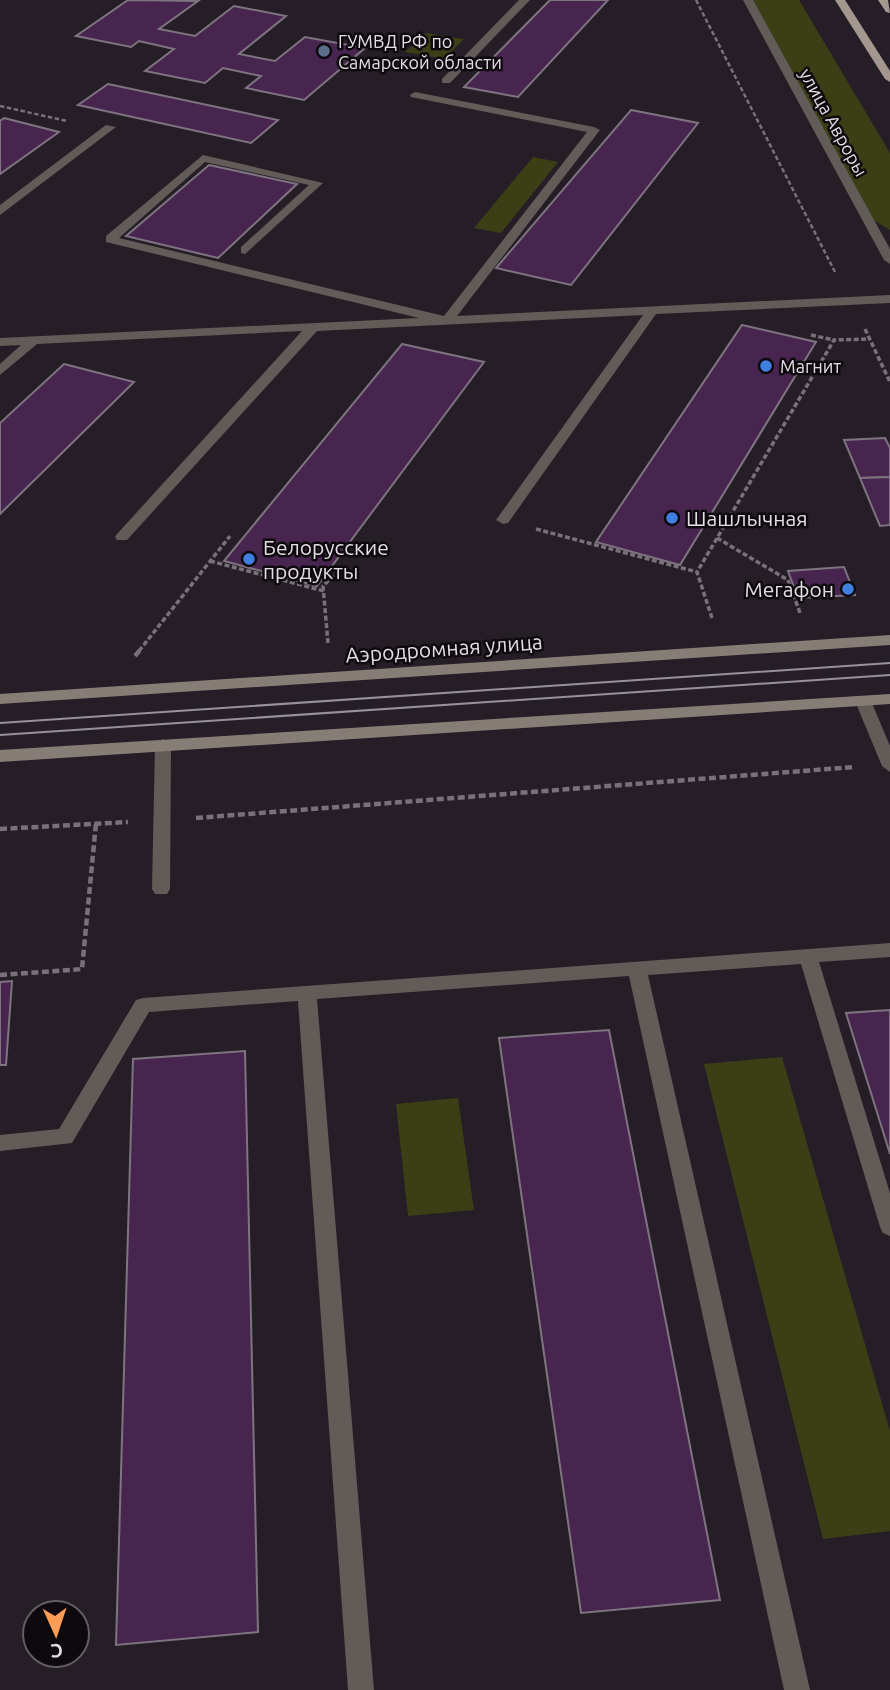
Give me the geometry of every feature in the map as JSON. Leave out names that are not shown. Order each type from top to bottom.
[{"type":"main road","points":[[840,0],[890,79]]},
{"type":"main road","points":[[883,0],[890,10]]},
{"type":"main road","name":"Аэродромная улица","points":[[0,699],[890,640]]},
{"type":"main road","points":[[0,756],[890,699]]},
{"type":"lane","points":[[446,81],[525,0]]},
{"type":"lane","name":"улица Авроры","points":[[748,0],[886,246],[890,260]]},
{"type":"lane","points":[[415,95],[594,130],[447,321]]},
{"type":"lane","points":[[0,211],[108,128]]},
{"type":"lane","points":[[245,250],[317,183],[203,158],[110,239],[447,321]]},
{"type":"lane","points":[[0,342],[890,299]]},
{"type":"lane","points":[[503,520],[652,311]]},
{"type":"lane","points":[[122,537],[313,327]]},
{"type":"lane","points":[[0,371],[33,341]]},
{"type":"lane","points":[[863,701],[890,765]]},
{"type":"lane","points":[[161,889],[163,745]]},
{"type":"lane","points":[[0,1143],[65,1136],[143,1005],[890,950]]},
{"type":"lane","points":[[808,956],[890,1227]]},
{"type":"lane","points":[[637,968],[797,1690]]},
{"type":"lane","points":[[307,992],[361,1690]]},
{"type":"path","points":[[696,0],[890,382]]},
{"type":"path","points":[[0,106],[108,128]]},
{"type":"path","points":[[712,618],[697,572],[834,340],[870,339]]},
{"type":"path","points":[[503,520],[697,572]]},
{"type":"path","points":[[135,656],[230,536]]},
{"type":"path","points":[[717,538],[788,580],[800,613]]},
{"type":"path","points":[[210,561],[324,591]]},
{"type":"path","points":[[328,643],[323,586],[341,568]]},
{"type":"path","points":[[0,829],[164,820],[890,765]]},
{"type":"path","points":[[0,975],[82,969],[96,823]]},
{"type":"green space","points":[[749,0],[799,0],[890,153],[890,230],[873,220]]},
{"type":"green space","points":[[426,33],[464,39],[444,59],[405,52]]},
{"type":"green space","points":[[533,157],[558,162],[501,233],[474,228]]},
{"type":"green space","points":[[782,1057],[890,1431],[890,1531],[823,1539],[704,1064]]},
{"type":"green space","points":[[458,1098],[474,1210],[408,1216],[396,1104]]},
{"type":"building","name":"ГУМВД РФ по Самарской области","points":[[128,0],[198,1],[159,29],[195,36],[234,6],[286,16],[239,54],[275,61],[305,37],[365,48],[304,100],[246,88],[261,76],[223,68],[205,83],[145,71],[174,49],[139,41],[131,47],[76,36]]},
{"type":"building","points":[[550,0],[608,0],[518,97],[464,87]]},
{"type":"building","points":[[108,84],[278,120],[251,143],[78,105]]},
{"type":"building","points":[[631,110],[698,123],[571,285],[496,268]]},
{"type":"building","points":[[4,118],[59,132],[0,174],[0,121]]},
{"type":"building","points":[[209,165],[297,184],[218,258],[126,236]]},
{"type":"building","points":[[742,325],[816,342],[680,565],[596,542]]},
{"type":"building","points":[[402,344],[484,362],[317,586],[224,561]]},
{"type":"building","points":[[64,364],[134,382],[0,514],[0,423]]},
{"type":"building","points":[[885,438],[890,448],[890,477],[860,478],[844,440]]},
{"type":"building","points":[[890,477],[890,525],[880,526],[860,478]]},
{"type":"building","points":[[844,567],[855,595],[798,598],[788,571]]},
{"type":"building","points":[[12,981],[6,1065],[0,1065],[0,982]]},
{"type":"building","points":[[890,1010],[890,1154],[846,1013]]},
{"type":"building","points":[[609,1030],[720,1600],[581,1613],[499,1038]]},
{"type":"building","points":[[245,1051],[258,1632],[116,1645],[133,1059]]},
{"type":"tram line","points":[[0,723],[890,663]]},
{"type":"tram line","points":[[0,735],[890,675]]},
{"type":"place","name":"ГУМВД РФ по Самарской области","points":[[324,51]]},
{"type":"place","name":"Магнит","points":[[766,366]]},
{"type":"place","name":"Шашлычная","points":[[672,518]]},
{"type":"place","name":"Белорусские продукты","points":[[249,559]]},
{"type":"place","name":"Мегафон","points":[[848,589]]}]
